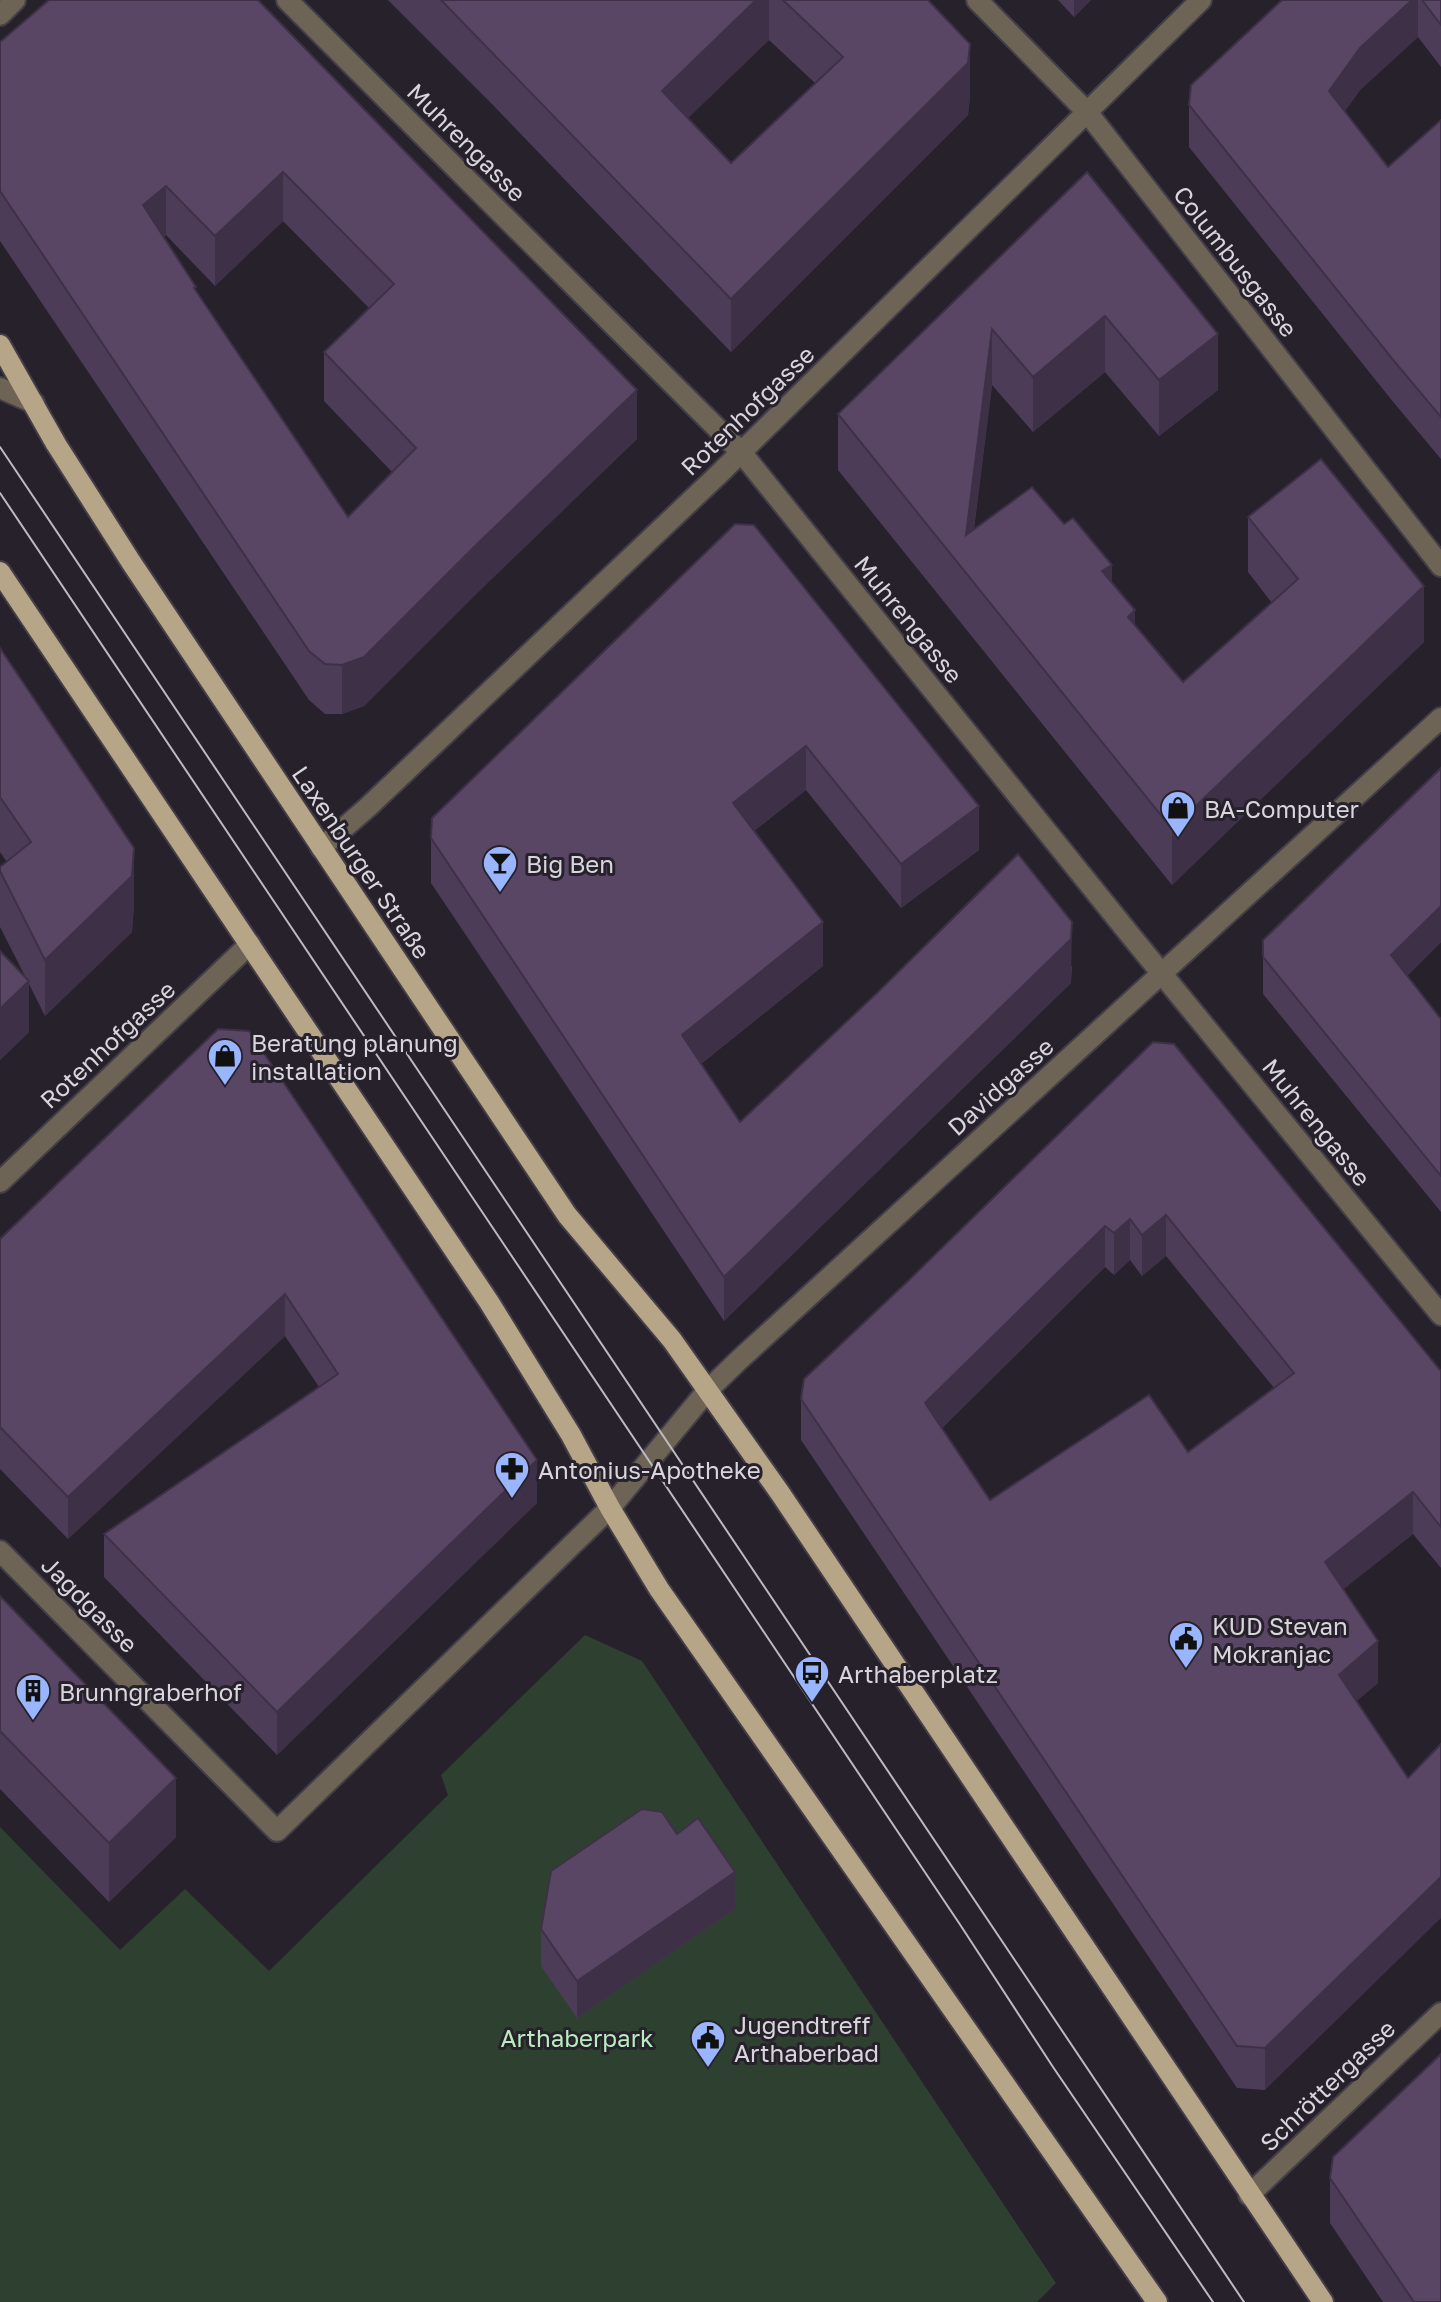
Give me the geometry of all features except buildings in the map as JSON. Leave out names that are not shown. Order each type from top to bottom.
[{"type":"main road","name":"Laxenburger Straße","points":[[0,345],[83,488],[567,1215],[672,1340],[707,1391]]},
{"type":"main road","points":[[0,572],[489,1302],[571,1435],[659,1589],[1150,2299]]},
{"type":"main road","points":[[707,1391],[780,1493],[1323,2302]]},
{"type":"street","points":[[0,15],[15,0]]},
{"type":"street","name":"Muhrengasse","points":[[287,0],[741,452],[1441,1315]]},
{"type":"street","name":"Columbusgasse","points":[[977,0],[1087,112],[1441,566]]},
{"type":"street","name":"Rotenhofgasse","points":[[321,848],[368,807],[741,452],[1201,0]]},
{"type":"street","points":[[0,388],[34,403]]},
{"type":"street","name":"Davidgasse","points":[[610,1508],[707,1391],[1441,718]]},
{"type":"street","name":"Rotenhofgasse","points":[[0,1182],[250,944]]},
{"type":"street","name":"Jagdgasse","points":[[0,1551],[277,1831],[610,1508]]},
{"type":"street","name":"Schröttergasse","points":[[1249,2195],[1441,2013]]},
{"type":"green space","name":"Arthaberpark","points":[[585,1635],[642,1661],[1056,2283],[1037,2302],[0,2302],[0,1827],[120,1950],[185,1889],[269,1971],[448,1795],[441,1775]]},
{"type":"tram line","points":[[0,447],[1244,2302]]},
{"type":"tram line","points":[[0,493],[1213,2302]]},
{"type":"place","name":"BA-Computer","points":[[1178,839]]},
{"type":"place","name":"Big Ben","points":[[500,894]]},
{"type":"place","name":"Beratung planung installation","points":[[225,1087]]},
{"type":"place","name":"Antonius-Apotheke","points":[[512,1500]]},
{"type":"place","name":"KUD Stevan Mokranjac","points":[[1186,1670]]},
{"type":"place","name":"Arthaberplatz","points":[[812,1704]]},
{"type":"place","name":"Brunngraberhof","points":[[33,1722]]},
{"type":"place","name":"Jugendtreff Arthaberbad","points":[[708,2069]]}]
